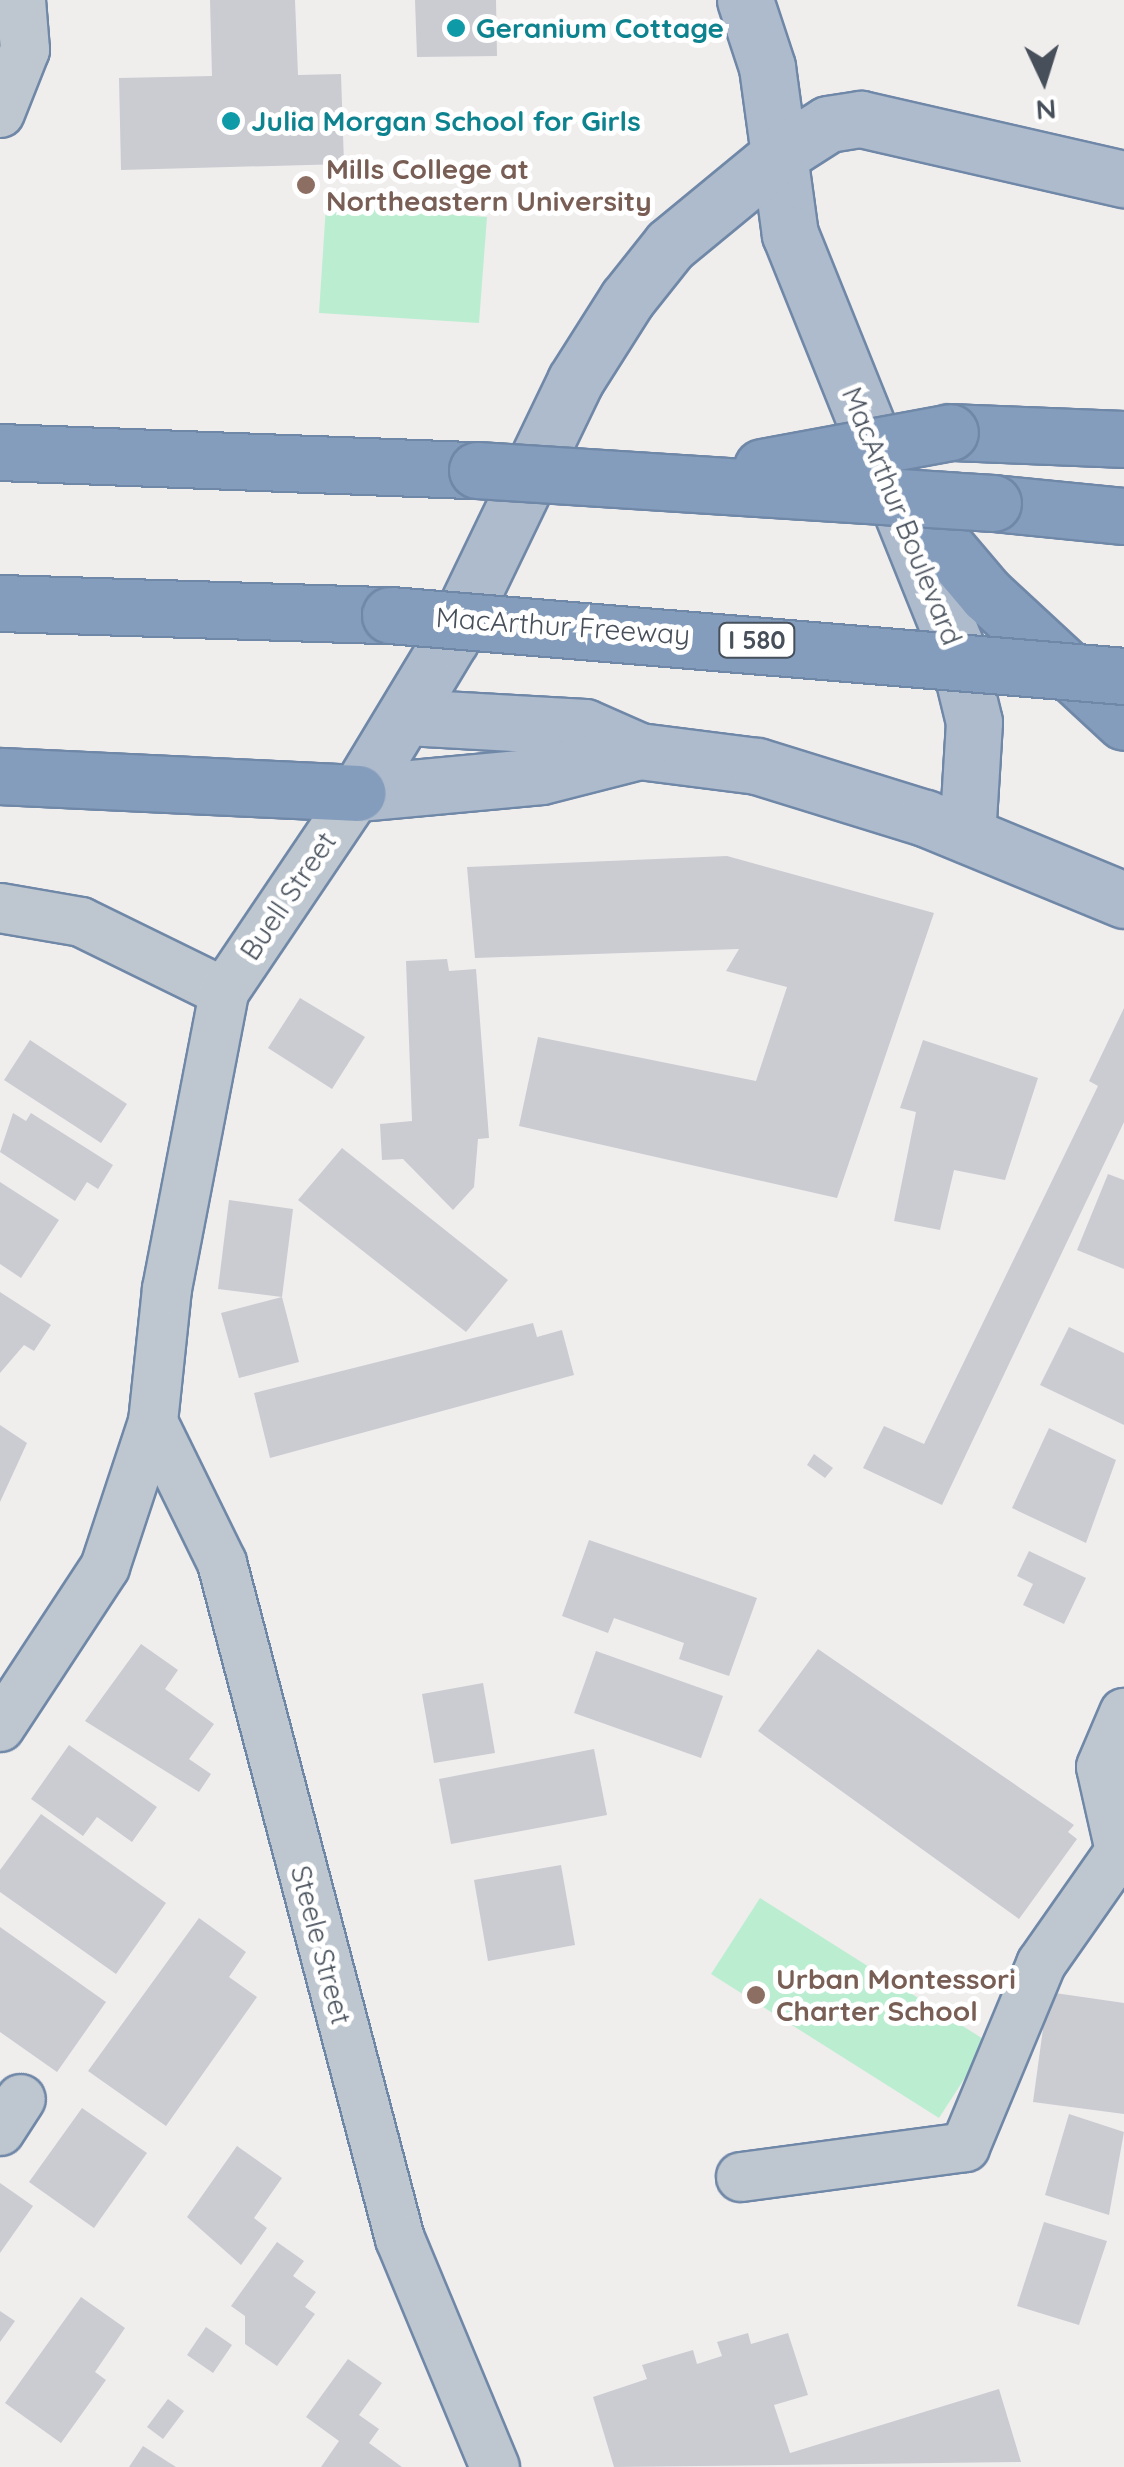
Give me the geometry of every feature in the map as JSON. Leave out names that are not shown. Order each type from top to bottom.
[{"type":"highway","points":[[685,481],[950,432],[1124,439]]},
{"type":"highway","points":[[0,452],[685,481],[993,502],[1124,516]]},
{"type":"highway","points":[[886,476],[998,606],[1124,722]]},
{"type":"highway","name":"MacArthur Freeway","points":[[0,603],[390,615],[1124,676]]},
{"type":"highway","points":[[0,776],[358,792]]},
{"type":"main road","name":"MacArthur Boulevard","points":[[745,0],[767,67],[790,234],[955,644],[974,722],[967,835]]},
{"type":"main road","points":[[778,156],[828,124],[861,119],[1124,180]]},
{"type":"main road","name":"Buell Street","points":[[358,792],[407,718],[574,381],[627,298],[670,245],[778,156]]},
{"type":"main road","points":[[407,718],[585,727],[639,752],[756,766],[967,835],[1124,900]]},
{"type":"main road","points":[[358,792],[542,776],[639,752]]},
{"type":"street","points":[[0,113],[26,50],[20,0]]},
{"type":"street","name":"Buell Street","points":[[0,1727],[105,1567],[153,1422],[166,1289],[224,992],[358,792]]},
{"type":"street","points":[[0,908],[82,922],[224,992]]},
{"type":"street","name":"Steele Street","points":[[153,1422],[222,1563],[400,2240],[494,2467]]},
{"type":"street","points":[[741,2177],[965,2147],[1041,1964],[1120,1851],[1101,1767],[1124,1712]]},
{"type":"green space","points":[[326,206],[487,217],[479,323],[319,313]]},
{"type":"green space","points":[[760,1898],[988,2042],[939,2118],[711,1974]]},
{"type":"building","name":"Julia Morgan School for Girls","points":[[210,0],[295,0],[298,75],[341,74],[344,164],[121,170],[119,78],[212,76]]},
{"type":"building","name":"Geranium Cottage","points":[[415,0],[496,0],[497,56],[417,57]]},
{"type":"building","points":[[727,856],[934,913],[837,1198],[519,1126],[538,1037],[756,1081],[787,987],[726,971],[739,949],[475,958],[467,867]]},
{"type":"building","points":[[447,959],[449,971],[476,969],[489,1138],[478,1139],[474,1187],[453,1210],[403,1159],[382,1160],[380,1124],[412,1121],[406,961]]},
{"type":"building","points":[[300,998],[365,1037],[332,1089],[268,1048]]},
{"type":"building","points":[[1124,1008],[1124,1122],[942,1505],[863,1468],[884,1426],[924,1444],[1098,1086],[1089,1081]]},
{"type":"building","points":[[30,1040],[127,1104],[101,1143],[4,1080]]},
{"type":"building","points":[[923,1040],[1038,1078],[1005,1180],[954,1170],[940,1230],[894,1221],[916,1112],[900,1108]]},
{"type":"building","points":[[13,1113],[26,1121],[31,1113],[113,1165],[98,1189],[87,1182],[75,1201],[0,1152]]},
{"type":"building","points":[[342,1148],[508,1280],[466,1332],[298,1200]]},
{"type":"building","points":[[1108,1174],[1124,1180],[1124,1269],[1077,1250]]},
{"type":"building","points":[[0,1182],[59,1220],[21,1278],[0,1264]]},
{"type":"building","points":[[229,1200],[293,1209],[282,1297],[218,1289]]},
{"type":"building","points":[[0,1292],[51,1325],[34,1351],[24,1345],[0,1373]]},
{"type":"building","points":[[282,1297],[299,1362],[239,1378],[221,1313]]},
{"type":"building","points":[[533,1323],[537,1337],[562,1330],[574,1375],[270,1458],[254,1393]]},
{"type":"building","points":[[1069,1327],[1124,1353],[1124,1425],[1040,1385]]},
{"type":"building","points":[[0,1425],[27,1443],[0,1502]]},
{"type":"building","points":[[1049,1428],[1116,1460],[1086,1543],[1012,1508]]},
{"type":"building","points":[[814,1454],[833,1468],[825,1478],[807,1465]]},
{"type":"building","points":[[589,1540],[757,1598],[729,1676],[679,1659],[684,1643],[614,1618],[608,1633],[562,1616]]},
{"type":"building","points":[[1029,1551],[1086,1578],[1064,1624],[1023,1605],[1033,1584],[1017,1576]]},
{"type":"building","points":[[141,1644],[178,1670],[165,1689],[214,1724],[189,1759],[211,1774],[199,1792],[85,1721]]},
{"type":"building","points":[[818,1649],[1074,1825],[1068,1832],[1077,1839],[1019,1919],[758,1731]]},
{"type":"building","points":[[596,1651],[723,1696],[701,1758],[574,1713]]},
{"type":"building","points":[[483,1683],[495,1753],[434,1763],[422,1694]]},
{"type":"building","points":[[69,1745],[157,1807],[132,1842],[97,1817],[83,1836],[31,1799]]},
{"type":"building","points":[[594,1749],[607,1815],[451,1844],[439,1779]]},
{"type":"building","points":[[41,1814],[166,1903],[116,1974],[0,1892],[0,1870]]},
{"type":"building","points":[[561,1865],[575,1945],[488,1961],[474,1880]]},
{"type":"building","points":[[199,1918],[246,1952],[229,1977],[257,1997],[166,2126],[88,2071]]},
{"type":"building","points":[[0,1927],[106,2002],[57,2072],[0,2032]]},
{"type":"building","points":[[1048,1992],[1124,2003],[1124,2114],[1033,2102]]},
{"type":"building","points":[[82,2108],[147,2153],[94,2228],[29,2182]]},
{"type":"building","points":[[1069,2114],[1124,2132],[1109,2215],[1045,2195]]},
{"type":"building","points":[[237,2146],[282,2178],[254,2218],[267,2228],[241,2265],[187,2217]]},
{"type":"building","points":[[0,2183],[33,2206],[0,2253]]},
{"type":"building","points":[[1044,2222],[1107,2241],[1079,2325],[1017,2306]]},
{"type":"building","points":[[277,2242],[304,2261],[293,2276],[316,2292],[305,2307],[315,2314],[277,2366],[245,2344],[245,2316],[231,2306]]},
{"type":"building","points":[[81,2297],[125,2328],[95,2372],[106,2380],[61,2443],[5,2403]]},
{"type":"building","points":[[0,2311],[15,2321],[0,2342]]},
{"type":"building","points":[[206,2327],[232,2345],[213,2373],[187,2355]]},
{"type":"building","points":[[748,2333],[751,2344],[788,2333],[808,2395],[774,2405],[790,2453],[999,2389],[1021,2462],[614,2467],[593,2397],[647,2379],[642,2365],[693,2350],[697,2364],[722,2356],[717,2342]]},
{"type":"building","points":[[348,2359],[382,2383],[359,2415],[379,2429],[369,2443],[402,2467],[321,2467],[339,2441],[306,2417]]},
{"type":"building","points":[[168,2399],[184,2411],[163,2439],[147,2427]]},
{"type":"building","points":[[143,2446],[176,2467],[129,2467]]},
{"type":"place","name":"Geranium Cottage","points":[[456,28]]},
{"type":"place","name":"Julia Morgan School for Girls","points":[[231,121]]},
{"type":"place","name":"Mills College at Northeastern University","points":[[306,185]]},
{"type":"place","name":"Urban Montessori Charter School","points":[[756,1995]]}]
